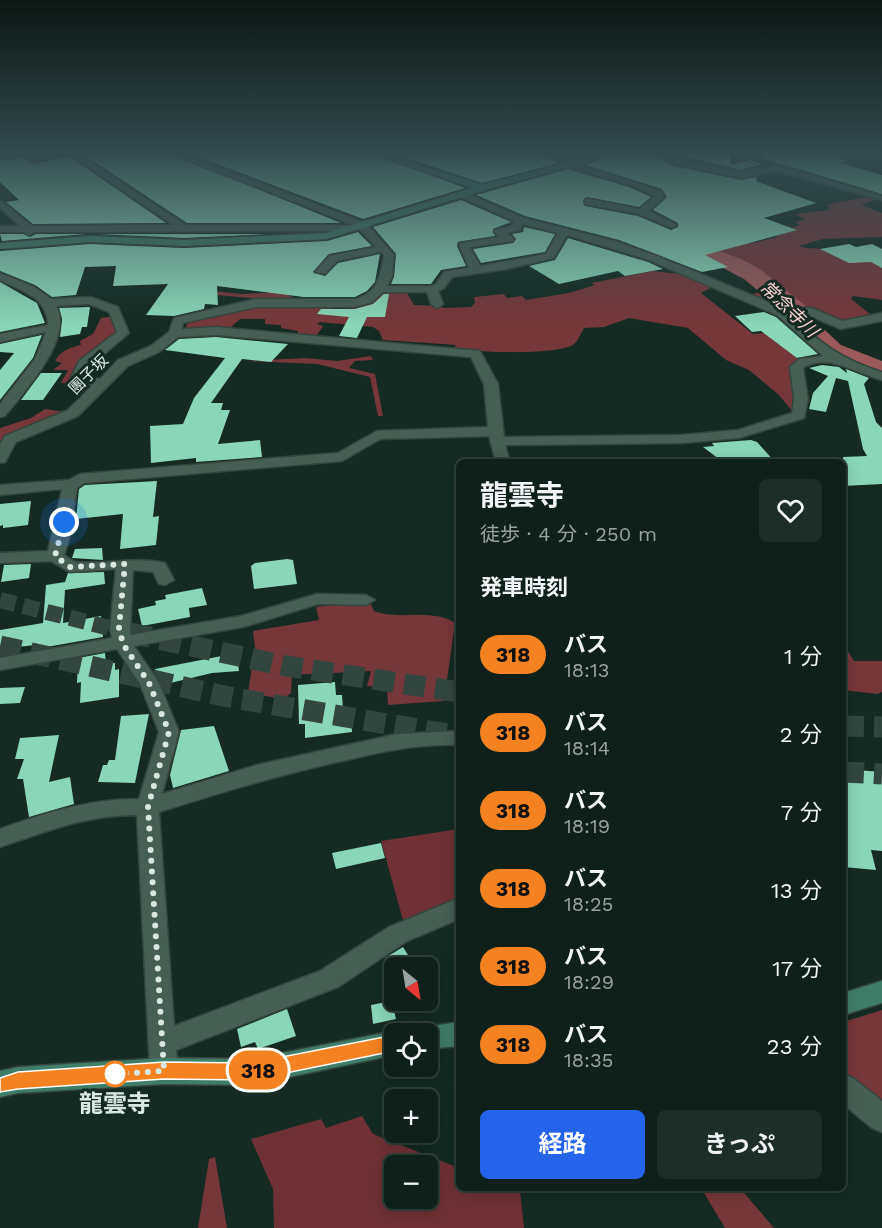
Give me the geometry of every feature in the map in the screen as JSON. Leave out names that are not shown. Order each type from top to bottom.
[{"type":"main road","points":[[0,246],[22,247],[90,239],[202,241],[327,237],[409,211]]},
{"type":"main road","points":[[846,1003],[882,992]]},
{"type":"main road","points":[[438,1036],[456,1034]]},
{"type":"main road","points":[[0,1084],[18,1080],[164,1071],[251,1072],[384,1045]]},
{"type":"street","points":[[10,211],[31,230]]},
{"type":"street","points":[[158,211],[202,241]]},
{"type":"street","points":[[319,211],[358,227],[385,248],[389,255],[386,277],[380,289],[432,289],[440,286],[448,274],[550,256],[564,232]]},
{"type":"street","points":[[503,211],[520,220],[614,244],[793,311],[841,326],[882,317]]},
{"type":"street","points":[[638,211],[672,225]]},
{"type":"street","points":[[476,270],[464,245],[508,239],[499,232],[517,228],[516,224],[520,220]]},
{"type":"street","points":[[0,229],[358,227]]},
{"type":"street","points":[[22,247],[31,230]]},
{"type":"street","points":[[321,272],[333,258],[385,248]]},
{"type":"street","points":[[0,276],[48,303],[90,300],[114,310],[123,333],[84,364],[78,378],[81,381],[101,384]]},
{"type":"street","name":"團子坂","points":[[0,459],[10,439],[73,413],[123,363],[155,349],[176,333],[178,321],[256,303],[356,303],[368,300],[380,289]]},
{"type":"street","points":[[432,289],[437,304]]},
{"type":"street","points":[[0,413],[49,347],[55,327],[54,315],[48,303]]},
{"type":"street","points":[[793,311],[792,320],[805,336],[833,358],[882,376]]},
{"type":"street","points":[[0,338],[55,327]]},
{"type":"street","points":[[176,333],[216,331],[476,354],[491,384],[497,436],[502,459]]},
{"type":"street","points":[[0,490],[71,484],[80,479],[342,458],[376,435],[682,439],[753,431],[799,415],[801,399],[796,367],[804,362],[833,358]]},
{"type":"street","points":[[55,556],[61,540],[71,484]]},
{"type":"street","points":[[0,558],[55,556],[70,567],[125,564],[159,567],[165,580]]},
{"type":"street","points":[[125,564],[119,628],[123,644],[149,683],[169,732],[148,807],[164,1071]]},
{"type":"street","points":[[0,664],[243,621],[317,599],[366,600]]},
{"type":"street","points":[[0,838],[58,817],[106,807],[148,807],[256,773],[397,741],[436,737],[456,738]]},
{"type":"street","points":[[163,1043],[329,979],[398,934],[456,909]]},
{"type":"street","points":[[846,1089],[882,1118]]},
{"type":"shaded area","points":[[882,213],[882,237],[823,239],[799,246],[830,250],[864,261],[882,261],[882,300],[853,296],[851,299],[870,314],[845,323],[814,314],[805,322],[818,340],[769,301],[750,295],[772,288],[763,280],[744,268],[687,246],[657,230],[739,238],[752,243],[778,237],[767,233],[779,233],[800,225],[795,222],[806,219],[795,215]]},
{"type":"shaded area","points":[[653,271],[688,275],[714,286],[701,293],[753,334],[773,332],[805,367],[797,412],[792,411],[779,395],[749,370],[726,360],[688,328],[629,318],[604,327],[584,328],[575,343],[565,348],[534,352],[464,350],[453,349],[456,345],[383,340],[379,331],[373,327],[320,322],[317,324],[323,326],[315,338],[298,335],[298,331],[281,328],[281,325],[265,324],[265,319],[240,319],[231,327],[185,329],[188,322],[193,320],[233,310],[252,309],[254,301],[251,298],[205,294],[203,290],[241,294],[283,292],[297,300],[334,301],[330,314],[350,313],[351,305],[372,302],[384,290],[407,293],[414,305],[443,308],[471,307],[475,303],[474,297],[504,294],[507,298],[522,296],[526,300],[569,293],[595,285],[591,283]]},
{"type":"shaded area","points":[[114,316],[122,333],[80,364],[78,384],[61,383],[68,370],[53,370],[62,363],[55,361],[57,358],[66,350],[81,345],[80,341],[93,334],[101,318]]},
{"type":"shaded area","points":[[371,356],[373,360],[355,361],[349,368],[375,374],[383,416],[378,416],[370,377],[317,364],[247,361],[305,358],[337,361]]},
{"type":"shaded area","points":[[45,409],[65,412],[0,446],[0,428],[31,418]]},
{"type":"shaded area","points":[[371,604],[374,611],[384,614],[436,616],[455,623],[444,701],[388,705],[387,688],[367,686],[371,671],[292,675],[291,693],[283,699],[248,693],[255,647],[253,631],[319,620],[316,607]]},
{"type":"shaded area","points":[[846,650],[854,661],[882,661],[882,692],[877,694],[846,690]]},
{"type":"shaded area","points":[[456,829],[456,898],[403,920],[381,841]]},
{"type":"shaded area","points":[[882,1010],[882,1104],[846,1075],[846,1021]]},
{"type":"shaded area","points":[[362,1116],[373,1134],[384,1138],[384,1143],[396,1143],[426,1155],[384,1155],[384,1209],[438,1209],[438,1160],[456,1167],[456,1191],[520,1191],[524,1228],[274,1228],[273,1189],[251,1139],[321,1119],[326,1128]]},
{"type":"shaded area","points":[[215,1157],[227,1228],[198,1228],[209,1159]]},
{"type":"shaded area","points":[[703,1191],[743,1191],[774,1228],[725,1228]]},
{"type":"building","points":[[17,211],[149,211],[166,223],[33,224]]},
{"type":"building","points":[[169,211],[312,211],[341,223],[187,223]]},
{"type":"building","points":[[343,211],[388,211],[363,219]]},
{"type":"building","points":[[424,211],[487,211],[511,222],[493,229],[495,236],[458,242],[457,246],[466,266],[441,270],[431,284],[391,284],[394,277],[396,254],[373,227]]},
{"type":"building","points":[[514,211],[613,211],[638,216],[671,230],[678,227],[678,223],[656,211],[787,211],[764,218],[797,230],[705,255],[728,267],[702,272],[619,240]]},
{"type":"building","points":[[524,227],[555,234],[545,252],[481,263],[473,249],[513,243],[516,239],[512,234],[523,232]]},
{"type":"building","points":[[358,232],[372,246],[329,254],[313,272],[325,276],[338,263],[380,254],[375,282],[367,291],[355,297],[304,297],[217,286],[218,305],[205,304],[204,309],[174,316],[146,315],[168,284],[113,286],[116,266],[85,267],[76,295],[52,297],[35,285],[0,271],[0,251],[90,244],[184,248],[327,241]]},
{"type":"building","points":[[0,234],[23,234],[30,237],[36,234],[86,234],[2,241]]},
{"type":"building","points":[[97,234],[270,234],[184,238]]},
{"type":"building","points":[[568,238],[648,262],[663,269],[625,276],[618,271],[559,284],[529,266],[555,260]]},
{"type":"building","points":[[849,244],[856,247],[872,244],[882,249],[882,268],[871,262],[849,263],[820,249]]},
{"type":"building","points":[[0,282],[37,303],[45,323],[0,332]]},
{"type":"building","points":[[384,294],[389,294],[385,317],[367,317],[357,338],[339,336],[349,317],[317,314],[321,309],[355,309],[373,304]]},
{"type":"building","points":[[90,307],[87,327],[82,327],[80,334],[60,337],[62,319],[59,308]]},
{"type":"building","points":[[764,312],[776,317],[818,354],[797,358],[761,331],[752,332],[735,316]]},
{"type":"building","points":[[42,335],[33,358],[0,400],[0,370],[14,353],[0,352],[0,344]]},
{"type":"building","points":[[216,337],[288,344],[271,362],[242,359],[211,403],[223,403],[221,410],[230,410],[218,444],[260,440],[262,457],[196,462],[196,458],[151,463],[150,426],[183,424],[194,398],[225,358],[165,350],[179,339]]},
{"type":"building","points":[[822,365],[839,367],[847,373],[846,369],[869,378],[864,384],[876,422],[882,428],[882,484],[846,486],[846,459],[843,457],[867,456],[863,449],[848,381],[836,378],[826,412],[809,409],[813,393],[828,376],[809,368]]},
{"type":"building","points":[[41,373],[62,373],[43,400],[21,400]]},
{"type":"building","points":[[751,440],[757,442],[772,459],[719,459],[703,447],[714,446],[712,443]]},
{"type":"building","points":[[157,481],[153,517],[159,516],[156,545],[120,549],[123,514],[76,519],[79,489],[85,485]]},
{"type":"building","points":[[31,501],[28,525],[3,528],[3,525],[0,526],[0,504]]},
{"type":"building","points":[[102,548],[103,560],[72,558],[75,549]]},
{"type":"building","points":[[293,560],[297,584],[254,589],[251,566],[255,563]]},
{"type":"building","points":[[31,564],[29,578],[1,582],[4,565]]},
{"type":"building","points":[[104,572],[105,584],[65,590],[63,623],[101,616],[103,637],[35,649],[35,645],[0,649],[0,630],[43,623],[46,585],[65,582],[68,573]]},
{"type":"building","points":[[202,588],[207,605],[189,608],[190,617],[142,626],[138,609],[156,605],[155,601],[166,599],[165,595]]},
{"type":"building","points":[[105,653],[106,664],[115,663],[115,670],[119,669],[119,697],[80,703],[81,682],[77,683],[78,658]]},
{"type":"building","points":[[237,653],[239,671],[212,673],[162,685],[155,669]]},
{"type":"building","points":[[335,682],[336,695],[342,695],[343,710],[351,709],[352,732],[305,738],[305,724],[299,724],[298,685]]},
{"type":"building","points":[[25,687],[20,703],[0,704],[0,688]]},
{"type":"building","points":[[149,714],[135,783],[98,782],[103,765],[107,765],[109,760],[115,760],[121,716]]},
{"type":"building","points":[[214,726],[229,771],[173,788],[170,775],[181,730]]},
{"type":"building","points":[[59,735],[49,782],[70,777],[74,804],[29,817],[23,779],[17,779],[24,759],[15,759],[20,738]]},
{"type":"building","points":[[846,769],[882,772],[882,851],[871,850],[876,870],[846,867]]},
{"type":"building","points":[[381,843],[385,858],[336,869],[332,853]]},
{"type":"building","points":[[403,947],[409,957],[387,957]]},
{"type":"building","points":[[384,1003],[384,1011],[394,1011],[396,1019],[373,1024],[371,1005]]},
{"type":"building","points":[[287,1009],[296,1036],[258,1049],[255,1042],[241,1047],[237,1029]]},
{"type":"waterway","name":"常念寺川","points":[[657,237],[731,263],[752,274],[799,313],[803,323],[832,351],[882,371]]},
{"type":"tunnel","points":[[0,600],[137,635]]},
{"type":"tunnel","points":[[130,633],[286,666],[456,692]]},
{"type":"tunnel","points":[[0,646],[228,697],[456,735]]},
{"type":"tunnel","points":[[846,726],[882,727]]},
{"type":"tunnel","points":[[846,772],[882,774]]},
{"type":"bus line","name":"318","points":[[0,1084],[18,1080],[164,1071],[251,1072],[384,1045]]},
{"type":"place","name":"龍雲寺","points":[[115,1074]]},
{"type":"route","points":[[64,522],[55,556],[70,567],[125,564],[119,628],[123,644],[149,683],[169,732],[164,756],[152,785],[148,807],[164,1071],[115,1074]]}]
